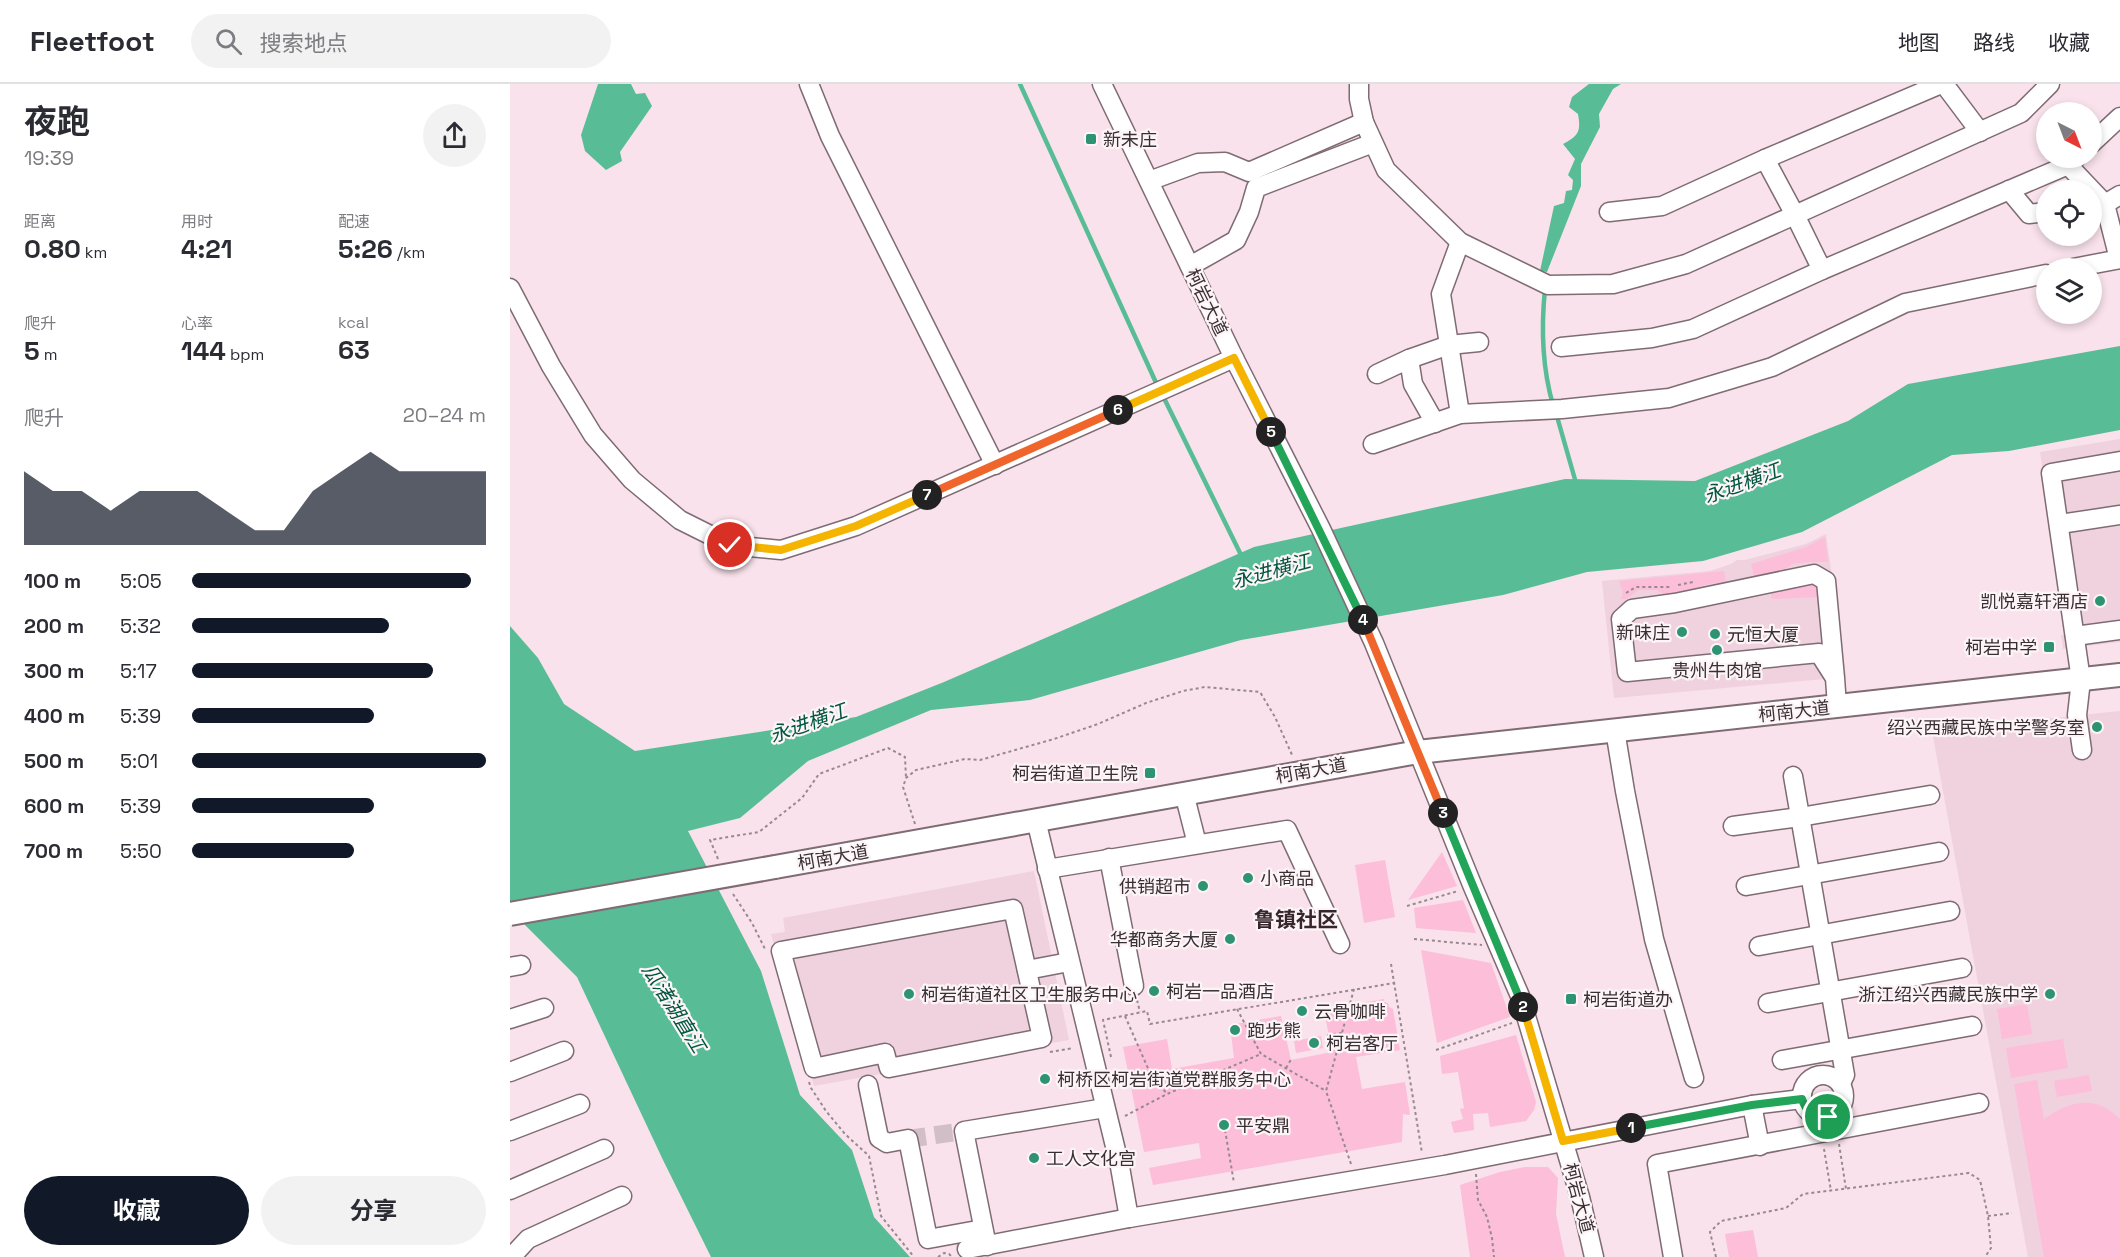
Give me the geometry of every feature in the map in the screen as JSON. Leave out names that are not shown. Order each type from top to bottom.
[{"type":"main road","name":"柯南大道","points":[[510,914],[1418,752],[2120,675]]},
{"type":"street","points":[[809,84],[830,136],[995,465]]},
{"type":"street","name":"柯岩大道","points":[[1102,84],[1234,358],[1321,529],[1374,643],[1520,996],[1580,1197],[1594,1257]]},
{"type":"street","points":[[1359,84],[1359,99],[1364,122],[1386,170],[1460,242],[1548,285],[1613,284],[1686,264],[2021,113],[2050,84]]},
{"type":"street","points":[[1609,212],[1662,206],[1765,159],[1942,84],[1980,132]]},
{"type":"street","points":[[2102,134],[2120,117]]},
{"type":"street","points":[[1149,181],[1197,163],[1225,162],[1249,172],[1364,122]]},
{"type":"street","points":[[1190,266],[1236,240],[1249,213],[1256,188],[1373,143]]},
{"type":"street","points":[[1765,159],[1822,270]]},
{"type":"street","points":[[1561,347],[1652,338],[1693,329],[2057,168]]},
{"type":"street","points":[[2078,168],[2105,201],[2119,259],[2102,262]]},
{"type":"street","points":[[2009,190],[2029,214],[2036,213]]},
{"type":"street","points":[[1460,242],[1441,294],[1460,414]]},
{"type":"street","points":[[1373,444],[1460,414],[1562,409],[1669,398],[1772,367],[1905,303],[2036,276]]},
{"type":"street","points":[[510,288],[551,366],[593,435],[632,480],[680,520],[730,545],[781,550],[856,526],[1234,358]]},
{"type":"street","points":[[1377,374],[1409,359],[1449,345],[1479,342]]},
{"type":"street","points":[[1409,359],[1413,384],[1434,423]]},
{"type":"street","points":[[2082,750],[2077,715],[2081,680],[2051,473],[2120,461]]},
{"type":"street","points":[[2060,524],[2120,515]]},
{"type":"street","points":[[1835,678],[1819,653],[1627,672],[1621,619],[1632,609],[1676,603],[1815,574],[1826,581],[1835,678],[1837,706]]},
{"type":"street","points":[[2075,636],[2120,630]]},
{"type":"street","points":[[1615,730],[1654,939],[1694,1078]]},
{"type":"street","points":[[1793,776],[1845,1074],[1841,1083],[1845,1097],[1844,1104],[1829,1128]]},
{"type":"street","points":[[1184,793],[1197,844]]},
{"type":"street","points":[[1733,826],[1930,795]]},
{"type":"street","points":[[1036,820],[1120,1167],[1129,1218]]},
{"type":"street","points":[[1047,869],[1287,830],[1340,944]]},
{"type":"street","points":[[1746,886],[1939,852]]},
{"type":"street","points":[[1109,858],[1134,986]]},
{"type":"street","points":[[1013,909],[1027,970],[1042,1038],[889,1068],[885,1053],[814,1068],[781,951],[1013,909]]},
{"type":"street","points":[[1759,946],[1950,911]]},
{"type":"street","points":[[1027,970],[1069,962]]},
{"type":"street","points":[[1768,1003],[1962,968]]},
{"type":"street","points":[[510,1019],[544,1008]]},
{"type":"street","points":[[1782,1060],[1972,1026]]},
{"type":"street","points":[[510,1072],[564,1051]]},
{"type":"street","points":[[1829,1128],[1806,1110],[1802,1099],[1805,1085],[1816,1076],[1829,1076],[1841,1083]]},
{"type":"street","points":[[868,1086],[879,1138],[887,1143],[908,1139],[928,1239],[985,1238],[1129,1218],[1356,1181],[1752,1105],[1802,1099]]},
{"type":"street","points":[[1673,1257],[1657,1164],[1760,1146],[1829,1128],[1979,1103]]},
{"type":"street","points":[[510,1131],[580,1104]]},
{"type":"street","points":[[1752,1105],[1760,1146]]},
{"type":"street","points":[[985,1238],[963,1131],[1105,1108]]},
{"type":"street","points":[[510,1190],[604,1149]]},
{"type":"street","points":[[514,1249],[528,1239],[622,1196]]},
{"type":"street","points":[[960,1253],[985,1238]]},
{"type":"path","points":[[921,841],[903,787],[906,778],[916,770],[965,759],[980,760],[1054,739],[1183,691],[1205,687],[1260,692],[1275,717],[1300,772]]},
{"type":"path","points":[[1407,906],[1473,887]]},
{"type":"path","points":[[1414,939],[1500,947]]},
{"type":"path","points":[[1391,964],[1423,1153],[1413,1155]]},
{"type":"path","points":[[1112,1063],[1103,1020],[1148,1011],[1150,1024],[1394,983]]},
{"type":"path","points":[[1079,998],[1134,986]]},
{"type":"path","points":[[1354,989],[1326,1091],[1356,1181]]},
{"type":"path","points":[[1237,1009],[1261,1054],[1326,1091]]},
{"type":"path","points":[[1125,1016],[1150,1073],[1167,1094]]},
{"type":"path","points":[[1436,1050],[1526,1018]]},
{"type":"path","points":[[1327,1035],[1342,1034]]},
{"type":"path","points":[[1124,1116],[1167,1094],[1261,1054]]},
{"type":"path","points":[[1286,1068],[1292,1058]]},
{"type":"path","points":[[1829,1128],[1846,1189]]},
{"type":"path","points":[[1829,1128],[1831,1191]]},
{"type":"path","points":[[1225,1130],[1235,1186]]},
{"type":"path","points":[[1475,1159],[1478,1200],[1487,1218],[1494,1257]]},
{"type":"path","points":[[1716,1257],[1710,1232],[1721,1221],[1786,1208],[1803,1194],[1969,1173],[1980,1180],[1988,1216],[1991,1248],[1987,1256]]},
{"type":"path","points":[[1988,1216],[2012,1213]]},
{"type":"path","points":[[938,1257],[947,1253],[960,1253]]},
{"type":"shaded area","points":[[2120,439],[2120,642],[2063,649],[2061,635],[2069,634],[2040,452]]},
{"type":"shaded area","points":[[1826,534],[1846,677],[1614,698],[1602,581],[1710,571],[1737,560],[1745,560],[1806,544]]},
{"type":"shaded area","points":[[1825,537],[1828,562],[1792,564],[1778,575],[1754,576],[1751,564],[1806,547]]},
{"type":"shaded area","points":[[1724,571],[1726,582],[1703,586],[1682,596],[1667,596],[1657,590],[1638,590],[1626,599],[1621,599],[1623,592],[1619,581]]},
{"type":"shaded area","points":[[1817,585],[1822,597],[1771,599],[1771,593],[1774,590]]},
{"type":"shaded area","name":"浙江绍兴西藏民族中学","points":[[2120,711],[2120,1257],[2028,1257],[1932,731]]},
{"type":"shaded area","points":[[1442,852],[1457,886],[1408,900]]},
{"type":"shaded area","points":[[1385,860],[1395,917],[1364,923],[1355,865]]},
{"type":"shaded area","points":[[1034,871],[1069,1040],[814,1086],[771,934],[785,932],[783,918]]},
{"type":"shaded area","points":[[1463,900],[1476,933],[1416,928],[1414,908]]},
{"type":"shaded area","points":[[1421,950],[1491,963],[1510,1017],[1437,1043]]},
{"type":"shaded area","points":[[1384,999],[1384,1002],[1393,1009],[1400,1050],[1356,1057],[1362,1089],[1405,1082],[1410,1115],[1403,1114],[1402,1142],[1153,1185],[1149,1168],[1201,1158],[1199,1143],[1144,1152],[1123,1047],[1167,1039],[1172,1069],[1234,1058],[1230,1025],[1281,1016],[1291,1060],[1332,1052],[1324,1010]]},
{"type":"shaded area","points":[[2027,1004],[2032,1034],[2002,1039],[1997,1009]]},
{"type":"shaded area","points":[[1516,1035],[1536,1102],[1534,1110],[1526,1121],[1490,1127],[1488,1113],[1473,1114],[1474,1130],[1454,1133],[1451,1122],[1463,1119],[1460,1109],[1464,1108],[1458,1072],[1442,1074],[1440,1056]]},
{"type":"shaded area","points":[[1321,1036],[1323,1048],[1296,1053],[1294,1041]]},
{"type":"shaded area","points":[[2063,1039],[2068,1068],[2011,1078],[2006,1048]]},
{"type":"shaded area","points":[[2089,1075],[2092,1091],[2057,1097],[2054,1081]]},
{"type":"shaded area","points":[[2037,1080],[2044,1119],[2073,1104],[2092,1103],[2111,1111],[2120,1119],[2120,1257],[2044,1257],[2014,1084]]},
{"type":"shaded area","points":[[1525,1167],[1548,1167],[1558,1178],[1556,1214],[1565,1257],[1470,1257],[1460,1185],[1500,1172]]},
{"type":"shaded area","points":[[1753,1230],[1758,1257],[1729,1257],[1725,1234]]},
{"type":"water","points":[[598,84],[631,84],[636,94],[645,93],[652,106],[620,152],[622,161],[606,170],[585,151],[581,135]]},
{"type":"water","points":[[1589,84],[1621,84],[1613,89],[1599,114],[1600,127],[1581,164],[1581,186],[1547,272],[1540,271],[1554,206],[1564,203],[1566,191],[1572,190],[1573,180],[1568,175],[1575,159],[1563,144],[1576,135],[1579,125],[1578,114],[1569,107],[1572,97]]},
{"type":"water","points":[[2120,346],[2120,430],[2009,451],[1952,455],[1802,532],[1703,561],[1587,572],[1503,595],[1241,640],[1030,700],[931,710],[808,761],[740,818],[688,831],[761,971],[800,1095],[852,1150],[874,1217],[910,1257],[711,1257],[577,977],[510,910],[510,626],[538,658],[564,704],[635,751],[856,717],[944,682],[1254,547],[1565,479],[1695,481],[1848,421],[1908,384]]},
{"type":"waterway","points":[[1020,84],[1158,387]]},
{"type":"waterway","points":[[1545,289],[1543,347],[1553,405]]},
{"type":"waterway","name":"永进横江","points":[[1162,394],[1243,559]]},
{"type":"waterway","points":[[1556,413],[1576,483]]},
{"type":"tunnel","points":[[908,1139],[964,1131]]},
{"type":"place","name":"新未庄","points":[[1091,139]]},
{"type":"place","name":"凯悦嘉轩酒店","points":[[2100,601]]},
{"type":"place","name":"新味庄","points":[[1682,632]]},
{"type":"place","name":"元恒大厦","points":[[1715,634]]},
{"type":"place","name":"柯岩中学","points":[[2049,647]]},
{"type":"place","name":"贵州牛肉馆","points":[[1717,650]]},
{"type":"place","name":"绍兴西藏民族中学警务室","points":[[2097,727]]},
{"type":"place","name":"柯岩街道卫生院","points":[[1150,773]]},
{"type":"place","name":"小商品","points":[[1248,878]]},
{"type":"place","name":"供销超市","points":[[1203,886]]},
{"type":"place","name":"华都商务大厦","points":[[1230,939]]},
{"type":"place","name":"柯岩一品酒店","points":[[1154,991]]},
{"type":"place","name":"柯岩街道社区卫生服务中心","points":[[909,994]]},
{"type":"place","name":"浙江绍兴西藏民族中学","points":[[2050,994]]},
{"type":"place","name":"柯岩街道办","points":[[1571,999]]},
{"type":"place","name":"云骨咖啡","points":[[1302,1011]]},
{"type":"place","name":"跑步熊","points":[[1235,1030]]},
{"type":"place","name":"柯岩客厅","points":[[1314,1043]]},
{"type":"place","name":"柯桥区柯岩街道党群服务中心","points":[[1045,1079]]},
{"type":"place","name":"平安鼎","points":[[1224,1125]]},
{"type":"place","name":"工人文化宫","points":[[1034,1158]]},
{"type":"district","name":"鲁镇社区","points":[[1296,919]]},
{"type":"route","points":[[730,545],[781,550],[856,526],[1234,358],[1321,529],[1374,643],[1520,996],[1563,1141],[1752,1105],[1802,1099],[1806,1110],[1811,1114],[1816,1117],[1828,1117]]},
{"type":"water label","name":"瓜渚湖直江","points":[[674,1008]]}]
